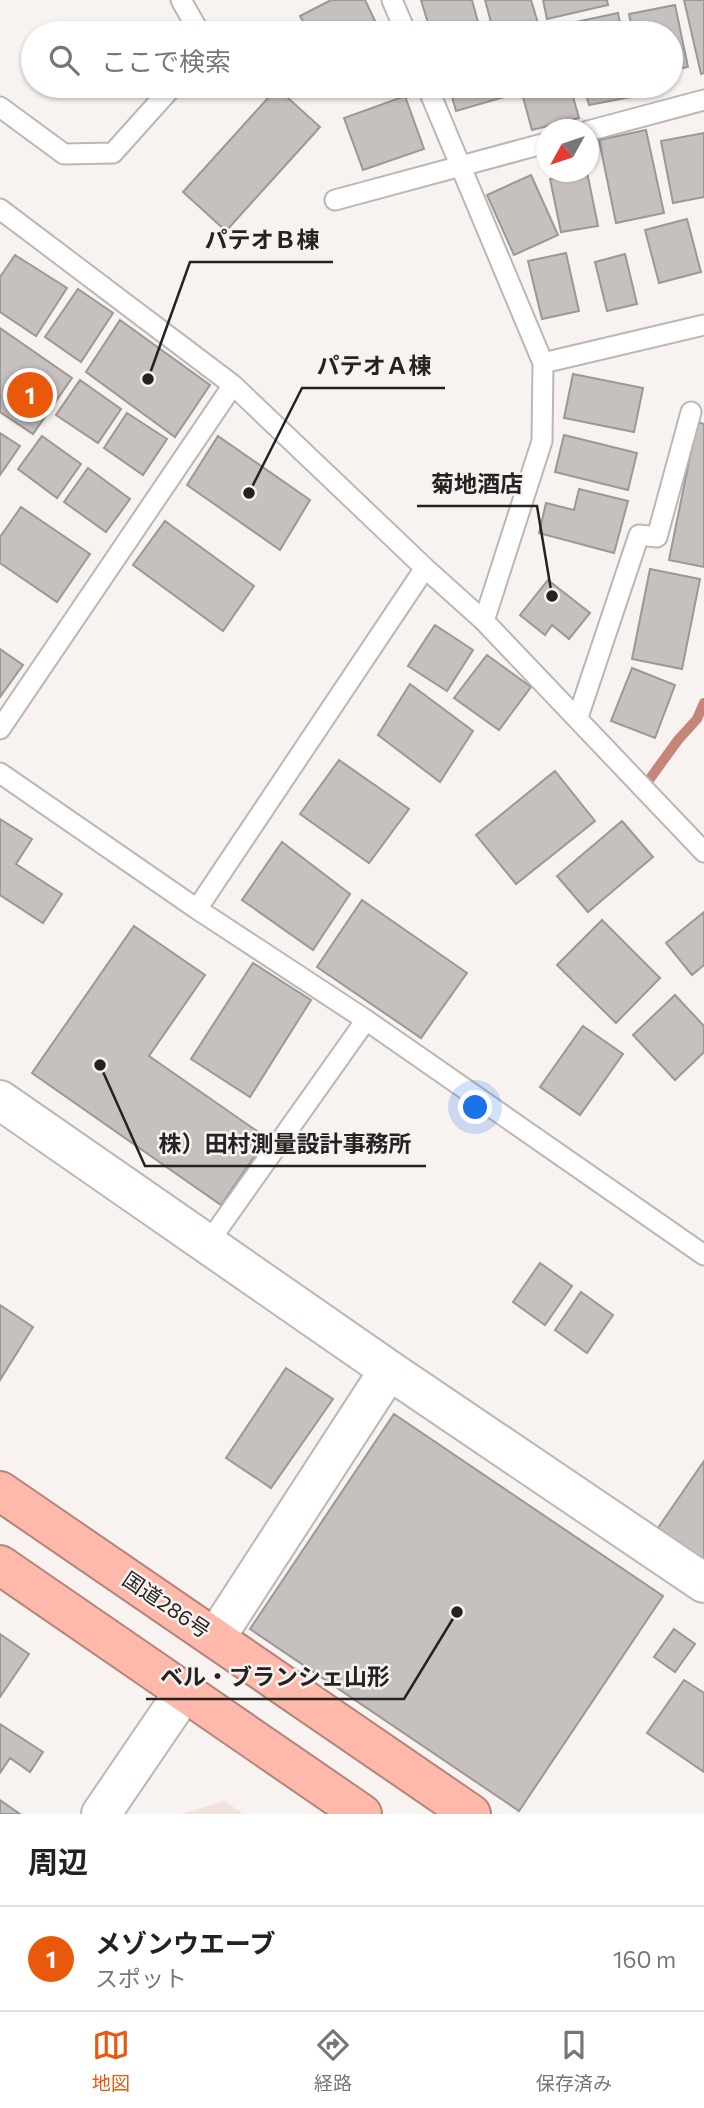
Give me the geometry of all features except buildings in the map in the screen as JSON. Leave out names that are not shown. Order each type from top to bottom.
[{"type":"highway","name":"国道286号","points":[[0,1491],[471,1814]]},
{"type":"highway","points":[[0,1565],[362,1814]]},
{"type":"street","points":[[0,1100],[389,1370],[704,1583]]},
{"type":"street","points":[[216,1637],[389,1370]]},
{"type":"street","points":[[101,1814],[184,1692]]},
{"type":"lane","points":[[181,0],[193,21]]},
{"type":"lane","points":[[392,0],[401,21]]},
{"type":"lane","points":[[0,107],[64,154],[113,153],[162,98]]},
{"type":"lane","points":[[432,98],[543,363],[542,441],[484,621]]},
{"type":"lane","points":[[599,128],[704,100]]},
{"type":"lane","points":[[335,200],[536,146]]},
{"type":"lane","points":[[0,209],[233,385],[484,621],[704,852]]},
{"type":"lane","points":[[543,363],[704,325]]},
{"type":"lane","points":[[0,729],[233,385]]},
{"type":"lane","points":[[578,717],[639,535],[657,537],[691,412]]},
{"type":"lane","points":[[197,909],[425,568]]},
{"type":"lane","points":[[0,773],[197,909],[366,1020],[704,1255]]},
{"type":"lane","points":[[208,1243],[366,1020]]},
{"type":"shaded area","points":[[225,1801],[243,1814],[182,1814]]},
{"type":"waterway","points":[[649,780],[697,719],[704,703]]},
{"type":"place","name":"パテオＢ棟","points":[[148,379]]},
{"type":"place","name":"メゾンウエーブ","points":[[30,395]]},
{"type":"place","name":"パテオＡ棟","points":[[249,493]]},
{"type":"place","name":"菊地酒店","points":[[552,596]]},
{"type":"place","name":"株）田村測量設計事務所","points":[[100,1065]]},
{"type":"place","name":"ベル・ブランシェ山形","points":[[457,1612]]}]
